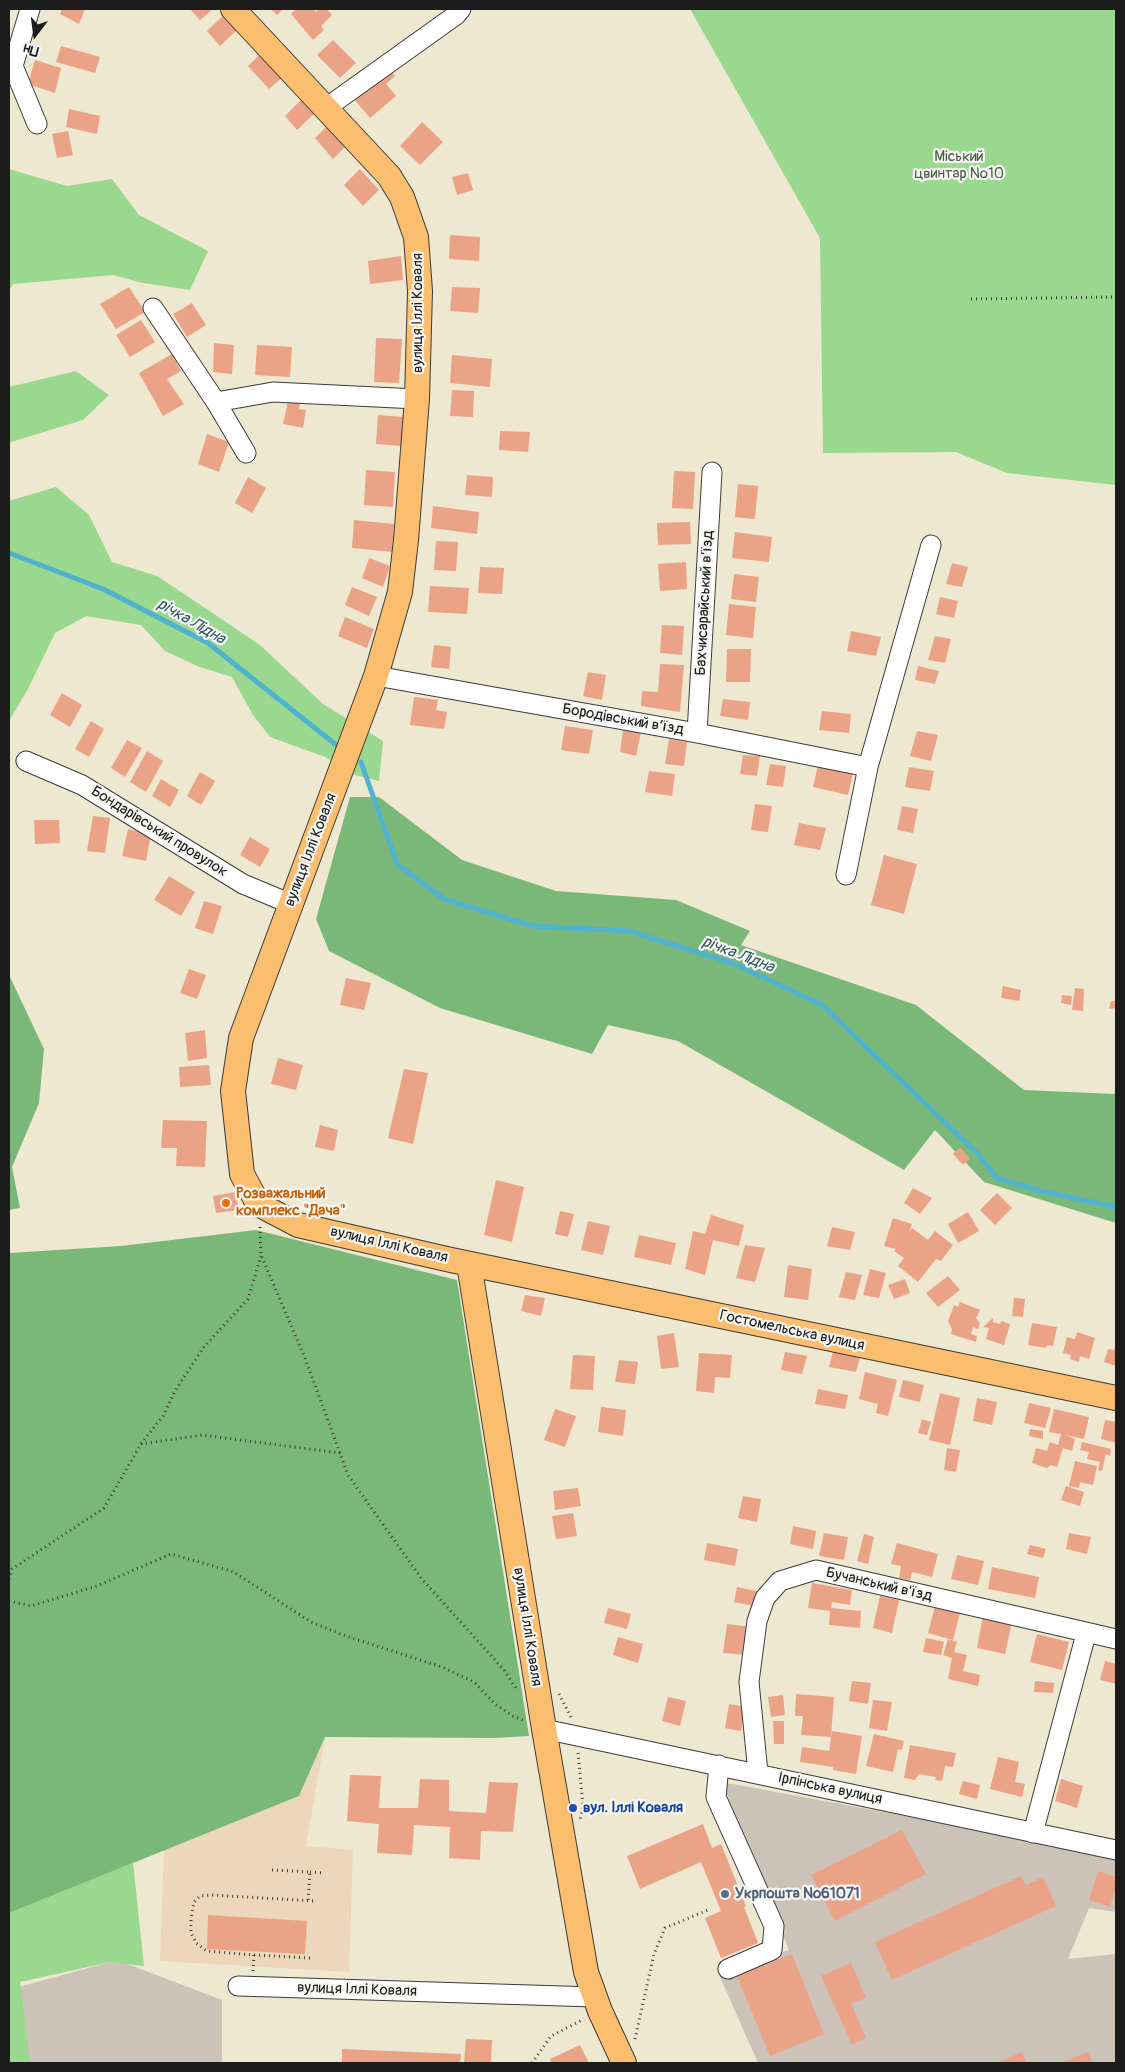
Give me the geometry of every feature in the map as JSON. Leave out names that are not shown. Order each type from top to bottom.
[{"type":"main road","name":"вулиця Іллі Коваля","points":[[233,9],[389,176],[402,197],[410,218],[417,245],[420,291],[418,399],[400,592],[376,676],[241,1038],[233,1091],[242,1174],[258,1204],[298,1225],[469,1264],[544,1729],[586,1972],[624,2063]]},
{"type":"main road","name":"Гостомельська вулиця","points":[[469,1264],[1116,1398]]},
{"type":"street","points":[[30,9],[13,66],[36,124]]},
{"type":"street","points":[[326,108],[456,15],[461,9]]},
{"type":"street","points":[[153,308],[216,402],[246,453]]},
{"type":"street","points":[[216,402],[273,392],[418,399]]},
{"type":"street","name":"Бахчисарайський в’їзд","points":[[697,733],[712,472]]},
{"type":"street","points":[[846,876],[868,767],[931,545]]},
{"type":"street","name":"Бородівський в’їзд","points":[[376,676],[697,733],[868,767]]},
{"type":"street","name":"Бондарівський провулок","points":[[26,761],[82,785],[242,884],[291,904]]},
{"type":"street","name":"Бучанський в'їзд","points":[[758,1773],[749,1682],[757,1621],[764,1598],[780,1582],[816,1570],[1086,1634],[1116,1639]]},
{"type":"street","points":[[1033,1833],[1086,1634]]},
{"type":"street","name":"Ірпінська вулиця","points":[[544,1729],[1116,1850]]},
{"type":"street","points":[[719,1765],[716,1798],[774,1926],[772,1950],[728,1969]]},
{"type":"street","name":"вулиця Іллі Коваля","points":[[245,1987],[598,2004]]},
{"type":"path","points":[[972,299],[1116,297]]},
{"type":"path","points":[[9,1579],[12,1569],[104,1508],[141,1444],[163,1416],[175,1391],[203,1348],[248,1300],[261,1255],[258,1204]]},
{"type":"path","points":[[261,1255],[306,1358],[348,1475],[421,1578],[504,1670],[519,1692]]},
{"type":"path","points":[[141,1444],[202,1435],[340,1453]]},
{"type":"path","points":[[9,1601],[31,1606],[97,1586],[171,1554],[234,1572],[311,1622],[343,1635],[442,1667],[474,1682],[495,1704],[513,1716],[544,1729]]},
{"type":"path","points":[[559,1693],[567,1707],[576,1736],[584,1805],[580,1825]]},
{"type":"path","points":[[272,1870],[324,1873]]},
{"type":"path","points":[[308,1901],[310,1872]]},
{"type":"path","points":[[311,1958],[207,1951],[196,1943],[192,1933],[191,1919],[194,1902],[200,1896],[212,1895],[315,1901]]},
{"type":"path","points":[[630,2033],[634,2042],[654,1954],[664,1928],[708,1910]]},
{"type":"path","points":[[245,1987],[254,1955]]},
{"type":"path","points":[[532,2063],[550,2036],[598,2004]]},
{"type":"shaded area","points":[[325,1737],[306,1846],[353,1850],[349,1972],[160,1961],[164,1850],[299,1796]]},
{"type":"shaded area","points":[[722,1782],[1116,1855],[1116,1912],[1089,1908],[1068,1959],[1116,1954],[1116,2063],[758,2063],[717,1970],[789,1950]]},
{"type":"shaded area","points":[[117,1960],[222,2000],[222,2063],[26,2063],[19,1987]]},
{"type":"green space","name":"Міський цвинтар №10","points":[[690,9],[1116,9],[1116,485],[1007,473],[956,452],[823,453],[820,238]]},
{"type":"green space","points":[[9,169],[67,186],[112,179],[139,215],[208,251],[190,290],[143,283],[113,275],[13,284],[9,291]]},
{"type":"green space","points":[[76,371],[109,395],[83,420],[9,444],[9,387]]},
{"type":"green space","points":[[56,487],[89,515],[112,562],[157,576],[260,645],[323,704],[383,741],[379,781],[355,775],[325,757],[270,737],[253,715],[232,677],[200,667],[165,651],[141,625],[86,616],[55,633],[28,689],[9,721],[9,501]]},
{"type":"green space","points":[[350,797],[379,797],[462,860],[556,891],[676,900],[750,931],[741,945],[916,1005],[1024,1090],[1116,1094],[1116,1223],[984,1182],[935,1130],[904,1170],[678,1041],[608,1025],[592,1054],[440,1008],[329,951],[316,919]]},
{"type":"green space","points":[[9,975],[44,1049],[39,1103],[12,1167],[20,1208],[9,1210]]},
{"type":"green space","points":[[256,1230],[457,1280],[529,1736],[494,1738],[325,1737],[299,1796],[9,1913],[9,1253],[121,1246]]},
{"type":"green space","points":[[133,1863],[144,1966],[110,1962],[20,1982],[30,2063],[9,2063],[9,1913]]},
{"type":"building","points":[[62,9],[85,9],[79,24],[60,14]]},
{"type":"building","points":[[190,9],[213,9],[200,20]]},
{"type":"building","points":[[271,9],[283,9],[277,15]]},
{"type":"building","points":[[296,9],[313,9],[316,12],[319,9],[327,9],[332,15],[321,26],[324,30],[313,40],[291,14]]},
{"type":"building","points":[[227,12],[240,27],[220,46],[207,31]]},
{"type":"building","points":[[333,40],[356,63],[340,78],[317,55]]},
{"type":"building","points":[[61,46],[100,57],[95,73],[56,62]]},
{"type":"building","points":[[263,51],[285,75],[269,89],[248,66]]},
{"type":"building","points":[[35,60],[61,68],[55,93],[28,84]]},
{"type":"building","points":[[388,68],[395,76],[386,84],[396,96],[370,118],[353,98]]},
{"type":"building","points":[[304,97],[317,111],[297,130],[285,116]]},
{"type":"building","points":[[69,109],[100,116],[97,134],[66,127]]},
{"type":"building","points":[[422,122],[443,142],[420,165],[400,146]]},
{"type":"building","points":[[327,126],[345,147],[333,159],[315,138]]},
{"type":"building","points":[[68,131],[73,155],[57,158],[52,134]]},
{"type":"building","points":[[360,169],[379,190],[363,206],[344,185]]},
{"type":"building","points":[[468,173],[473,190],[457,195],[452,177]]},
{"type":"building","points":[[450,235],[480,237],[479,261],[449,259]]},
{"type":"building","points":[[401,256],[403,280],[370,284],[368,261]]},
{"type":"building","points":[[129,287],[145,312],[116,329],[100,304]]},
{"type":"building","points":[[452,287],[480,288],[478,313],[450,311]]},
{"type":"building","points":[[192,303],[206,325],[187,337],[173,314]]},
{"type":"building","points":[[141,320],[155,342],[130,357],[116,335]]},
{"type":"building","points":[[376,338],[402,339],[399,383],[374,382]]},
{"type":"building","points":[[214,343],[234,345],[232,374],[213,372]]},
{"type":"building","points":[[257,345],[292,347],[290,377],[255,375]]},
{"type":"building","points":[[172,354],[181,371],[167,379],[184,404],[163,416],[139,373]]},
{"type":"building","points":[[452,355],[492,359],[490,387],[450,383]]},
{"type":"building","points":[[452,390],[474,391],[473,417],[450,416]]},
{"type":"building","points":[[289,397],[301,399],[299,409],[306,410],[303,428],[283,424]]},
{"type":"building","points":[[378,415],[404,417],[402,446],[376,444]]},
{"type":"building","points":[[500,431],[530,432],[528,452],[499,450]]},
{"type":"building","points":[[207,434],[229,442],[219,472],[198,464]]},
{"type":"building","points":[[366,470],[395,472],[393,507],[364,505]]},
{"type":"building","points":[[674,471],[695,472],[693,509],[672,508]]},
{"type":"building","points":[[467,475],[493,477],[492,497],[465,495]]},
{"type":"building","points":[[248,477],[266,488],[252,513],[235,503]]},
{"type":"building","points":[[738,484],[758,486],[755,519],[735,517]]},
{"type":"building","points":[[433,506],[479,512],[477,534],[431,528]]},
{"type":"building","points":[[354,520],[394,524],[392,552],[352,548]]},
{"type":"building","points":[[690,522],[691,544],[658,545],[657,523]]},
{"type":"building","points":[[735,532],[772,537],[769,562],[732,558]]},
{"type":"building","points":[[436,541],[458,542],[456,571],[434,570]]},
{"type":"building","points":[[369,558],[390,566],[383,587],[362,578]]},
{"type":"building","points":[[686,562],[687,589],[660,591],[658,564]]},
{"type":"building","points":[[952,563],[968,567],[962,587],[946,584]]},
{"type":"building","points":[[480,567],[504,568],[502,594],[478,593]]},
{"type":"building","points":[[734,574],[759,577],[756,602],[731,599]]},
{"type":"building","points":[[430,586],[469,588],[467,614],[428,612]]},
{"type":"building","points":[[352,587],[377,597],[369,616],[345,605]]},
{"type":"building","points":[[940,597],[958,601],[954,618],[936,614]]},
{"type":"building","points":[[729,604],[756,607],[753,638],[726,635]]},
{"type":"building","points":[[345,617],[374,629],[367,648],[338,636]]},
{"type":"building","points":[[662,625],[684,626],[682,655],[660,653]]},
{"type":"building","points":[[851,631],[881,637],[876,656],[847,651]]},
{"type":"building","points":[[935,636],[951,639],[945,663],[928,660]]},
{"type":"building","points":[[434,645],[451,647],[449,669],[431,667]]},
{"type":"building","points":[[727,649],[751,649],[750,682],[726,682]]},
{"type":"building","points":[[660,664],[684,665],[680,712],[641,706],[642,691],[658,692]]},
{"type":"building","points":[[918,666],[939,671],[935,684],[915,680]]},
{"type":"building","points":[[588,672],[606,675],[602,700],[583,696]]},
{"type":"building","points":[[62,693],[82,705],[70,727],[50,715]]},
{"type":"building","points":[[414,697],[438,700],[436,710],[447,712],[444,729],[410,725]]},
{"type":"building","points":[[723,699],[750,702],[748,720],[720,716]]},
{"type":"building","points":[[822,711],[851,714],[849,733],[819,730]]},
{"type":"building","points":[[91,721],[104,729],[89,757],[75,749]]},
{"type":"building","points":[[565,726],[593,730],[589,754],[561,750]]},
{"type":"building","points":[[623,730],[641,732],[636,756],[620,752]]},
{"type":"building","points":[[917,731],[938,735],[931,761],[910,756]]},
{"type":"building","points":[[669,739],[687,742],[684,766],[665,764]]},
{"type":"building","points":[[127,740],[142,748],[125,777],[111,768]]},
{"type":"building","points":[[147,751],[163,761],[146,792],[130,782]]},
{"type":"building","points":[[743,755],[760,756],[757,776],[740,774]]},
{"type":"building","points":[[819,761],[854,769],[848,795],[813,787]]},
{"type":"building","points":[[770,764],[786,766],[783,787],[766,785]]},
{"type":"building","points":[[909,767],[934,771],[930,791],[905,787]]},
{"type":"building","points":[[649,771],[675,774],[672,796],[645,792]]},
{"type":"building","points":[[200,772],[215,781],[201,805],[187,796]]},
{"type":"building","points":[[161,779],[179,790],[170,807],[152,796]]},
{"type":"building","points":[[755,804],[772,806],[768,832],[751,830]]},
{"type":"building","points":[[902,806],[918,809],[913,833],[897,830]]},
{"type":"building","points":[[93,816],[110,818],[105,853],[87,851]]},
{"type":"building","points":[[34,820],[59,820],[60,843],[35,844]]},
{"type":"building","points":[[799,823],[826,828],[820,850],[794,845]]},
{"type":"building","points":[[128,829],[151,834],[146,861],[122,856]]},
{"type":"building","points":[[250,837],[270,849],[260,867],[240,855]]},
{"type":"building","points":[[884,855],[917,864],[904,914],[871,905]]},
{"type":"building","points":[[169,876],[195,892],[181,916],[154,900]]},
{"type":"building","points":[[204,901],[222,906],[213,934],[195,928]]},
{"type":"building","points":[[189,969],[206,975],[197,999],[180,993]]},
{"type":"building","points":[[346,978],[371,983],[364,1010],[340,1005]]},
{"type":"building","points":[[1003,986],[1021,990],[1019,1001],[1001,998]]},
{"type":"building","points":[[1075,988],[1084,989],[1083,1011],[1072,1010]]},
{"type":"building","points":[[1062,995],[1072,996],[1071,1005],[1061,1003]]},
{"type":"building","points":[[1111,1001],[1116,1001],[1116,1008],[1109,1009]]},
{"type":"building","points":[[205,1030],[207,1058],[188,1061],[185,1033]]},
{"type":"building","points":[[278,1058],[303,1065],[296,1090],[271,1084]]},
{"type":"building","points":[[209,1065],[211,1085],[180,1087],[179,1067]]},
{"type":"building","points":[[404,1069],[428,1073],[413,1144],[388,1138]]},
{"type":"building","points":[[163,1120],[207,1121],[205,1167],[176,1166],[177,1148],[161,1148]]},
{"type":"building","points":[[320,1125],[338,1130],[334,1151],[315,1147]]},
{"type":"building","points":[[960,1147],[970,1159],[963,1165],[953,1154]]},
{"type":"building","points":[[496,1180],[524,1187],[512,1242],[484,1235]]},
{"type":"building","points":[[913,1188],[932,1198],[920,1214],[904,1203]]},
{"type":"building","name":"Розважальний комплекс \"Дача\"","points":[[236,1192],[239,1210],[216,1213],[213,1196]]},
{"type":"building","points":[[997,1193],[1012,1208],[995,1225],[980,1210]]},
{"type":"building","points":[[560,1211],[574,1214],[568,1237],[555,1234]]},
{"type":"building","points":[[968,1212],[979,1231],[958,1243],[948,1224]]},
{"type":"building","points":[[711,1215],[744,1225],[739,1246],[713,1240],[705,1275],[685,1269],[693,1231],[705,1234]]},
{"type":"building","points":[[893,1218],[912,1224],[909,1232],[912,1228],[928,1240],[935,1231],[953,1245],[941,1261],[936,1259],[918,1282],[898,1266],[904,1258],[894,1251],[896,1249],[884,1246]]},
{"type":"building","points":[[588,1221],[610,1226],[603,1255],[581,1250]]},
{"type":"building","points":[[832,1227],[855,1232],[850,1250],[827,1246]]},
{"type":"building","points":[[639,1235],[676,1243],[671,1265],[634,1257]]},
{"type":"building","points":[[745,1245],[765,1248],[755,1282],[736,1278]]},
{"type":"building","points":[[788,1265],[812,1269],[808,1300],[784,1297]]},
{"type":"building","points":[[870,1269],[886,1273],[879,1298],[863,1295]]},
{"type":"building","points":[[846,1272],[862,1275],[855,1300],[839,1297]]},
{"type":"building","points":[[948,1276],[960,1290],[938,1307],[926,1293]]},
{"type":"building","points":[[905,1279],[910,1293],[894,1299],[888,1285]]},
{"type":"building","points":[[525,1295],[545,1298],[541,1316],[521,1311]]},
{"type":"building","points":[[1014,1298],[1025,1299],[1023,1317],[1012,1316]]},
{"type":"building","points":[[960,1302],[980,1310],[976,1318],[980,1323],[978,1329],[973,1327],[971,1334],[977,1336],[976,1342],[951,1334],[952,1329],[948,1321],[954,1305],[958,1307]]},
{"type":"building","points":[[993,1318],[993,1322],[1000,1324],[1001,1321],[1010,1324],[1004,1345],[986,1339],[989,1328],[983,1327]]},
{"type":"building","points":[[1032,1323],[1057,1327],[1053,1346],[1048,1345],[1045,1348],[1028,1345]]},
{"type":"building","points":[[1077,1332],[1095,1338],[1089,1359],[1080,1356],[1079,1362],[1070,1359],[1071,1355],[1063,1353],[1067,1337],[1075,1339]]},
{"type":"building","points":[[674,1333],[679,1367],[661,1369],[657,1336]]},
{"type":"building","points":[[1116,1343],[1116,1366],[1104,1362],[1108,1349],[1114,1350]]},
{"type":"building","points":[[834,1348],[861,1354],[856,1372],[829,1367]]},
{"type":"building","points":[[785,1352],[807,1356],[802,1374],[781,1370]]},
{"type":"building","points":[[699,1353],[732,1355],[730,1378],[715,1377],[714,1393],[696,1391]]},
{"type":"building","points":[[573,1355],[595,1356],[593,1390],[570,1389]]},
{"type":"building","points":[[619,1360],[638,1362],[635,1384],[615,1382]]},
{"type":"building","points":[[865,1372],[897,1380],[888,1416],[876,1413],[878,1404],[859,1399]]},
{"type":"building","points":[[903,1380],[924,1385],[920,1402],[899,1397]]},
{"type":"building","points":[[818,1389],[848,1395],[845,1409],[815,1404]]},
{"type":"building","points":[[940,1393],[960,1398],[950,1445],[929,1440]]},
{"type":"building","points":[[977,1398],[997,1402],[992,1425],[973,1421]]},
{"type":"building","points":[[1029,1403],[1051,1408],[1045,1428],[1024,1423]]},
{"type":"building","points":[[601,1407],[626,1410],[623,1436],[598,1432]]},
{"type":"building","points":[[555,1409],[576,1416],[565,1447],[544,1440]]},
{"type":"building","points":[[1054,1409],[1089,1417],[1084,1439],[1066,1435],[1075,1439],[1072,1451],[1063,1448],[1057,1467],[1051,1465],[1047,1468],[1032,1463],[1036,1448],[1047,1451],[1050,1442],[1058,1445],[1061,1434],[1049,1432]]},
{"type":"building","points":[[922,1419],[931,1422],[927,1435],[918,1433]]},
{"type":"building","points":[[1105,1420],[1116,1422],[1116,1443],[1101,1439]]},
{"type":"building","points":[[1030,1429],[1043,1431],[1043,1439],[1029,1436]]},
{"type":"building","points":[[1082,1442],[1111,1449],[1110,1456],[1106,1454],[1102,1471],[1098,1470],[1100,1462],[1087,1459],[1089,1452],[1080,1450]]},
{"type":"building","points":[[947,1448],[960,1450],[956,1472],[944,1470]]},
{"type":"building","points":[[1075,1461],[1097,1466],[1093,1485],[1080,1482],[1079,1488],[1069,1486]]},
{"type":"building","points":[[1066,1486],[1084,1492],[1080,1506],[1061,1500]]},
{"type":"building","points":[[578,1488],[581,1506],[555,1510],[553,1491]]},
{"type":"building","points":[[743,1496],[761,1499],[757,1522],[738,1518]]},
{"type":"building","points":[[573,1513],[577,1536],[556,1539],[552,1516]]},
{"type":"building","points":[[793,1526],[816,1531],[813,1549],[790,1544]]},
{"type":"building","points":[[824,1533],[848,1537],[844,1560],[819,1556]]},
{"type":"building","points":[[1069,1533],[1091,1537],[1087,1554],[1066,1549]]},
{"type":"building","points":[[864,1534],[874,1537],[868,1564],[857,1561]]},
{"type":"building","points":[[707,1543],[738,1549],[735,1566],[704,1560]]},
{"type":"building","points":[[897,1543],[938,1554],[932,1577],[912,1572],[910,1580],[899,1578],[901,1566],[891,1564]]},
{"type":"building","points":[[1030,1545],[1046,1549],[1043,1558],[1027,1554]]},
{"type":"building","points":[[957,1555],[984,1561],[978,1585],[951,1579]]},
{"type":"building","points":[[992,1567],[1039,1577],[1035,1598],[988,1589]]},
{"type":"building","points":[[812,1583],[852,1590],[850,1605],[832,1602],[831,1608],[861,1611],[860,1628],[829,1625],[830,1611],[808,1608]]},
{"type":"building","points":[[737,1587],[761,1592],[758,1607],[734,1602]]},
{"type":"building","points":[[880,1596],[899,1600],[892,1633],[873,1628]]},
{"type":"building","points":[[935,1606],[960,1613],[953,1640],[928,1633]]},
{"type":"building","points":[[608,1608],[631,1614],[627,1629],[604,1623]]},
{"type":"building","points":[[983,1616],[1012,1622],[1005,1654],[977,1648]]},
{"type":"building","points":[[727,1624],[753,1627],[748,1655],[723,1653]]},
{"type":"building","points":[[1037,1634],[1069,1642],[1062,1670],[1030,1662]]},
{"type":"building","points":[[618,1637],[643,1644],[638,1663],[613,1655]]},
{"type":"building","points":[[926,1638],[944,1642],[941,1655],[923,1652]]},
{"type":"building","points":[[948,1639],[957,1642],[954,1652],[967,1655],[963,1671],[980,1675],[978,1686],[948,1679],[952,1658],[943,1655]]},
{"type":"building","points":[[1105,1661],[1116,1664],[1116,1684],[1100,1680]]},
{"type":"building","points":[[852,1681],[871,1683],[868,1704],[849,1701]]},
{"type":"building","points":[[1035,1681],[1054,1683],[1053,1693],[1034,1692]]},
{"type":"building","points":[[796,1694],[834,1697],[831,1737],[801,1735],[803,1716],[795,1716]]},
{"type":"building","points":[[783,1695],[785,1715],[771,1717],[768,1697]]},
{"type":"building","points":[[668,1697],[686,1701],[680,1726],[662,1721]]},
{"type":"building","points":[[873,1700],[892,1702],[887,1731],[869,1728]]},
{"type":"building","points":[[729,1704],[746,1707],[741,1731],[725,1728]]},
{"type":"building","points":[[773,1721],[784,1721],[784,1744],[774,1744]]},
{"type":"building","points":[[832,1731],[862,1736],[856,1774],[833,1770],[833,1767],[800,1762],[802,1747],[829,1751]]},
{"type":"building","points":[[874,1734],[904,1741],[902,1750],[898,1749],[893,1772],[866,1766]]},
{"type":"building","points":[[910,1745],[956,1753],[953,1767],[945,1766],[942,1781],[935,1780],[936,1777],[919,1774],[915,1780],[904,1778]]},
{"type":"building","points":[[998,1757],[1019,1762],[1015,1782],[1025,1784],[1022,1797],[990,1789]]},
{"type":"building","points":[[350,1775],[381,1776],[379,1808],[418,1808],[420,1779],[449,1780],[449,1811],[486,1813],[489,1782],[518,1783],[513,1832],[481,1831],[480,1860],[449,1858],[450,1827],[414,1825],[412,1855],[377,1853],[379,1824],[347,1821]]},
{"type":"building","points":[[1061,1779],[1083,1786],[1077,1808],[1055,1801]]},
{"type":"building","points":[[963,1781],[980,1785],[977,1799],[959,1794]]},
{"type":"building","points":[[703,1824],[712,1848],[721,1844],[746,1906],[744,1907],[758,1943],[721,1958],[705,1918],[721,1911],[701,1862],[640,1889],[627,1856]]},
{"type":"building","points":[[902,1830],[926,1874],[835,1921],[811,1875]]},
{"type":"building","points":[[1098,1871],[1116,1877],[1116,1886],[1110,1907],[1089,1900]]},
{"type":"building","points":[[1021,1876],[1026,1885],[1043,1877],[1056,1906],[892,1980],[875,1942]]},
{"type":"building","points":[[208,1915],[307,1921],[305,1954],[207,1949]]},
{"type":"building","points":[[792,1954],[824,2034],[770,2056],[737,1976]]},
{"type":"building","points":[[851,1963],[866,1998],[851,2004],[866,2038],[852,2045],[821,1976]]},
{"type":"building","points":[[466,2039],[492,2040],[491,2063],[464,2063]]},
{"type":"building","points":[[580,2045],[589,2063],[551,2063],[550,2059]]},
{"type":"building","points":[[342,2049],[461,2054],[460,2063],[342,2063]]},
{"type":"building","points":[[1022,2052],[1027,2063],[997,2063]]},
{"type":"building","points":[[1088,2052],[1093,2063],[1061,2063]]},
{"type":"waterway","name":"річка Лідна","points":[[9,553],[103,589],[208,643],[340,748]]},
{"type":"waterway","name":"річка Лідна","points":[[361,762],[397,864],[444,899],[533,926],[629,931],[735,964],[822,1005],[977,1153],[997,1178],[1041,1191],[1116,1207]]},
{"type":"place","name":"Розважальний комплекс \"Дача\"","points":[[226,1203]]},
{"type":"place","name":"вул. Іллі Коваля","points":[[573,1808]]},
{"type":"place","name":"Укрпошта №61071","points":[[725,1894]]}]
